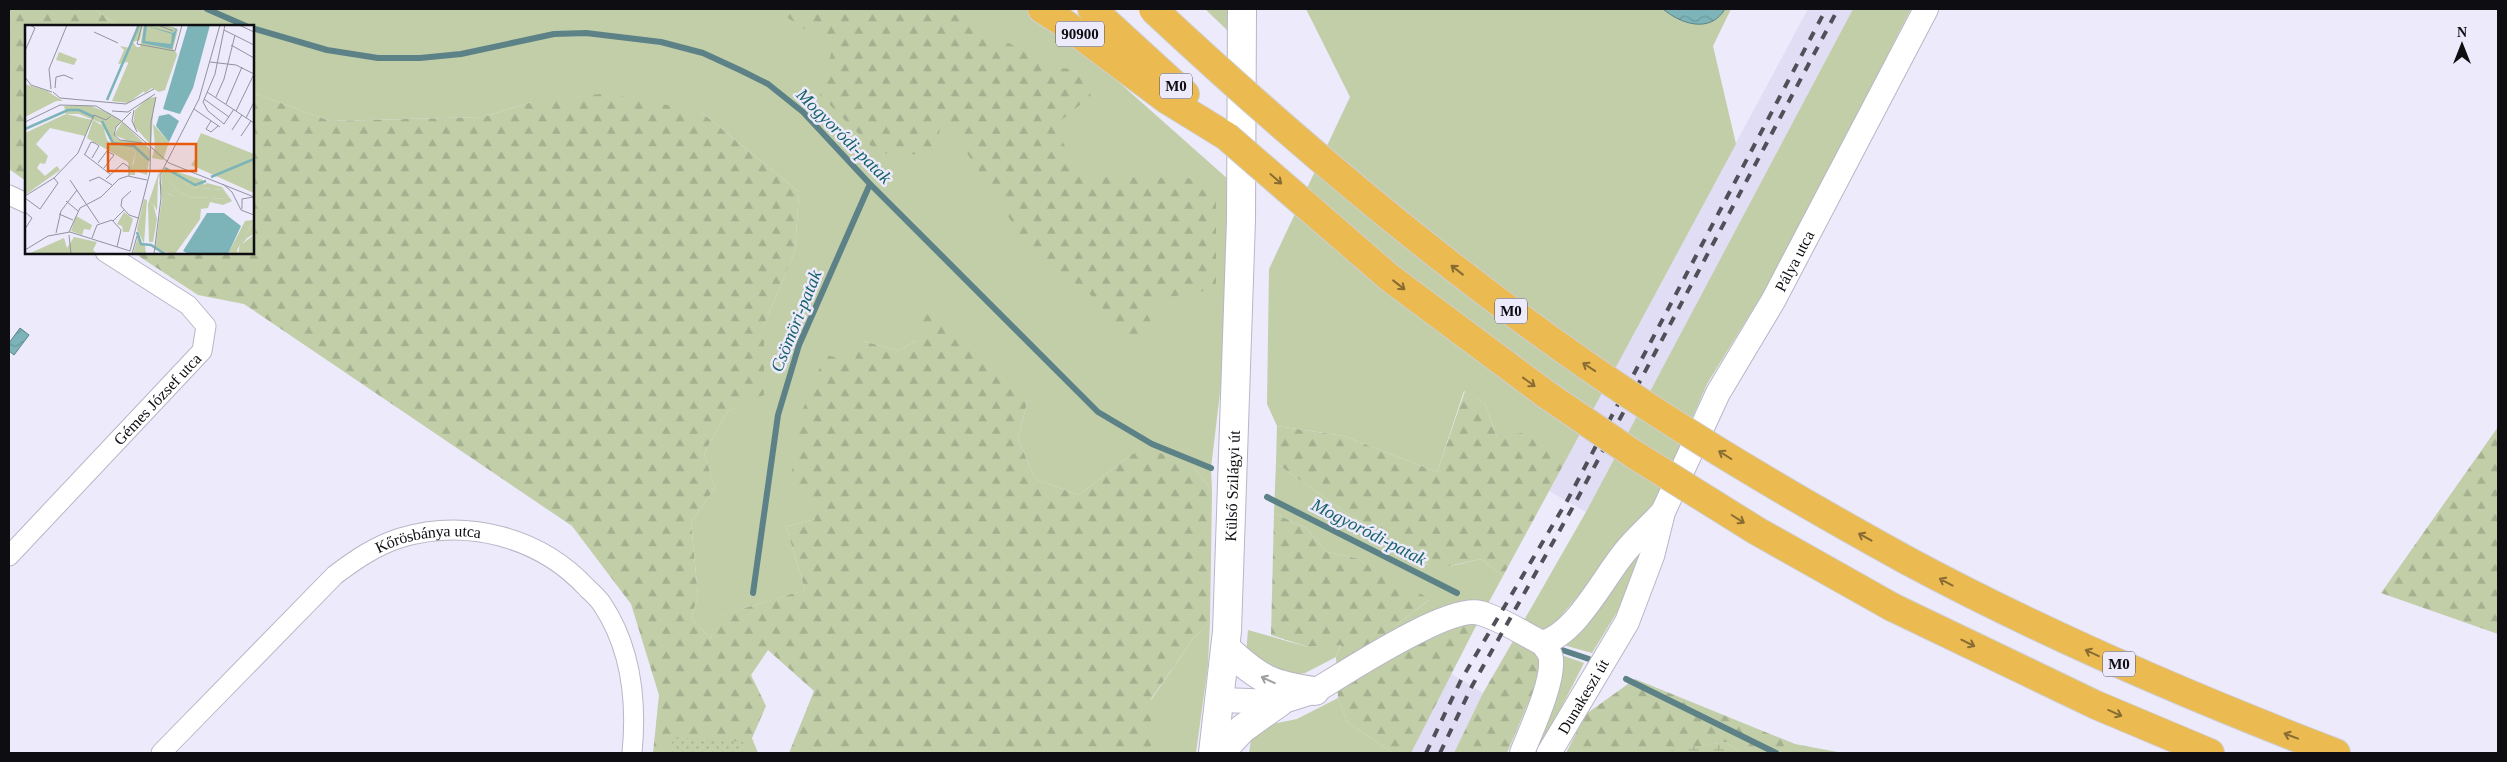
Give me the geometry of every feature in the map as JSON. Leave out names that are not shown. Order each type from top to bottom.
[{"type":"highway","name":"90900","points":[[1042,9],[1121,50]]},
{"type":"highway","name":"M0","points":[[1092,9],[1121,50],[1226,136],[1390,278],[1547,395],[1635,455],[1757,531],[1892,607],[2096,705],[2210,753]]},
{"type":"highway","name":"M0","points":[[1153,9],[1304,146],[1408,232],[1510,310],[1639,401],[1736,463],[1789,495],[1908,561],[2015,616],[2101,657],[2192,696],[2336,753]]},
{"type":"main road","name":"Külső Szilágyi út","points":[[1213,753],[1227,649],[1241,220],[1242,9]]},
{"type":"main road","points":[[1227,649],[1248,669],[1272,683],[1315,691]]},
{"type":"main road","points":[[1220,753],[1242,728],[1280,702]]},
{"type":"street","name":"Pálya utca","points":[[1663,512],[1718,393],[1773,301],[1926,9]]},
{"type":"street","points":[[9,195],[25,203]]},
{"type":"street","name":"Gémes József utca","points":[[9,556],[202,351],[206,326],[198,314],[188,305],[108,254]]},
{"type":"street","name":"Dunakeszi út","points":[[1549,753],[1626,622],[1652,556],[1663,512]]},
{"type":"street","points":[[1542,643],[1560,636],[1573,622],[1624,552],[1663,512]]},
{"type":"street","name":"Kőrösbánya utca","points":[[161,753],[335,575],[366,552],[400,538],[435,531],[469,530],[505,536],[536,548],[572,571],[602,604],[622,644],[634,688],[636,719],[632,753]]},
{"type":"street","points":[[1220,700],[1280,702],[1315,691],[1407,637],[1454,615],[1467,612],[1480,613],[1542,643],[1548,650],[1551,660],[1544,699],[1522,753]]},
{"type":"shaded area","points":[[1808,9],[1853,9],[1586,512],[1549,491]]},
{"type":"shaded area","points":[[1450,673],[1483,693],[1454,753],[1411,753]]},
{"type":"green space","points":[[9,9],[95,9],[117,25],[25,25],[25,180],[9,169]]},
{"type":"green space","points":[[95,9],[1028,9],[1050,21],[1229,180],[1222,376],[1211,468],[1212,491],[1193,466],[1126,458],[1079,495],[1035,479],[1018,439],[1028,399],[916,340],[899,351],[863,341],[815,519],[786,527],[805,590],[715,617],[711,639],[691,618],[698,596],[691,522],[715,488],[704,453],[728,411],[764,394],[764,325],[795,251],[799,192],[701,112],[532,102],[483,117],[330,121],[254,93],[254,25],[117,25]]},
{"type":"green space","points":[[774,9],[946,9],[1055,68],[1076,69],[1091,96],[1054,126],[1082,177],[1189,178],[1216,201],[1216,289],[1141,302],[1159,338],[1132,341],[1087,291],[1033,255],[943,116],[934,155],[878,153],[820,95],[833,47]]},
{"type":"green space","points":[[1205,9],[1227,9],[1227,30]]},
{"type":"green space","points":[[1306,9],[1731,9],[1713,46],[1736,144],[1567,458],[1546,447],[1497,437],[1485,403],[1464,391],[1437,472],[1344,436],[1277,426],[1267,404],[1269,269],[1350,97]]},
{"type":"green space","points":[[1853,9],[1911,9],[1779,267],[1707,384],[1653,508],[1548,631],[1539,631],[1523,622],[1586,512]]},
{"type":"green space","points":[[254,93],[330,121],[483,117],[532,102],[608,93],[701,112],[799,192],[795,251],[764,325],[764,395],[728,411],[704,453],[715,488],[691,522],[698,596],[691,618],[711,639],[714,617],[805,590],[786,527],[815,519],[792,472],[796,426],[825,355],[854,361],[863,341],[899,351],[916,340],[923,310],[1028,399],[1018,439],[1035,479],[1079,495],[1126,458],[1145,447],[1193,466],[1212,491],[1210,621],[1192,640],[1151,699],[1151,753],[789,753],[814,691],[768,650],[751,675],[766,706],[752,738],[758,753],[653,753],[659,695],[631,604],[572,526],[244,304],[198,295],[136,254],[254,254]]},
{"type":"green space","points":[[1465,391],[1485,403],[1497,437],[1522,433],[1567,458],[1503,576],[1481,559],[1435,569],[1413,556],[1407,548],[1345,512],[1276,463],[1277,426],[1344,436],[1437,472]]},
{"type":"green space","points":[[2498,427],[2498,634],[2381,593]]},
{"type":"green space","points":[[1276,463],[1345,512],[1407,548],[1423,563],[1441,567],[1481,559],[1503,576],[1478,622],[1394,639],[1396,626],[1429,600],[1356,558],[1327,552],[1306,528],[1274,513]]},
{"type":"green space","points":[[1274,513],[1306,528],[1327,552],[1356,558],[1430,599],[1396,626],[1394,639],[1478,622],[1411,753],[1393,753],[1347,722],[1338,698],[1336,657],[1341,645],[1308,647],[1271,635]]},
{"type":"green space","points":[[1651,531],[1622,604],[1592,653],[1560,644]]},
{"type":"green space","points":[[1210,621],[1208,665],[1196,753],[1151,753],[1151,700],[1192,640]]},
{"type":"green space","points":[[1248,630],[1308,647],[1341,644],[1336,657],[1305,673],[1285,677],[1246,654]]},
{"type":"green space","points":[[1516,636],[1533,646],[1544,666],[1507,753],[1454,753],[1483,693]]},
{"type":"green space","points":[[1556,653],[1584,663],[1538,753],[1532,753]]},
{"type":"green space","points":[[1635,679],[1795,744],[1843,753],[1741,753],[1726,742],[1660,753],[1566,753],[1586,714]]},
{"type":"green space","points":[[1338,698],[1347,722],[1393,753],[1249,753],[1252,734],[1268,725],[1297,719]]},
{"type":"green space","points":[[673,737],[743,742],[746,753],[671,753]]},
{"type":"green space","points":[[1726,742],[1741,753],[1660,753],[1660,752]]},
{"type":"water","points":[[1663,9],[1725,9],[1712,22],[1695,24],[1678,19]]},
{"type":"water","points":[[20,328],[29,335],[14,355],[9,351],[9,343]]},
{"type":"waterway","name":"Mogyoródi-patak","points":[[207,9],[244,25]]},
{"type":"waterway","name":"Mogyoródi-patak","points":[[254,29],[327,50],[378,58],[420,58],[461,54],[554,34],[586,33],[661,42],[703,53],[768,84],[803,112],[870,184],[1098,412],[1152,444],[1211,468]]},
{"type":"waterway","name":"Csömöri-patak","points":[[753,593],[778,415],[799,345],[870,184]]},
{"type":"waterway","name":"Mogyoródi-patak","points":[[1267,497],[1457,593]]},
{"type":"waterway","name":"Mogyoródi-patak","points":[[1559,649],[1589,659]]},
{"type":"waterway","name":"Mogyoródi-patak","points":[[1626,679],[1776,753]]},
{"type":"railway","points":[[1426,753],[1461,680],[1567,501],[1826,9]]},
{"type":"railway","points":[[1440,753],[1472,686],[1574,505],[1838,9]]}]
